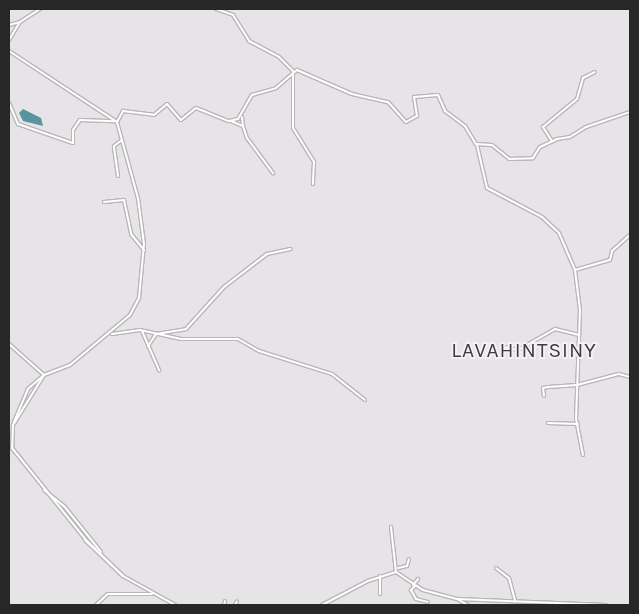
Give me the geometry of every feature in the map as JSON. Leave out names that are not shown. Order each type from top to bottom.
[{"type":"street","points":[[9,25],[20,22],[40,9]]},
{"type":"street","points":[[216,9],[233,15],[249,41],[280,57],[293,71],[293,128],[314,162],[313,184]]},
{"type":"street","points":[[9,40],[20,22]]},
{"type":"street","points":[[9,51],[117,122],[138,198],[144,250],[138,298],[122,326],[70,365],[44,375],[28,389],[13,425],[12,448],[86,540],[123,576],[175,605]]},
{"type":"street","points":[[273,173],[243,126],[242,117],[252,94],[276,88],[293,71],[305,71],[332,87],[388,102],[406,122],[417,116],[414,97],[438,96],[446,111],[465,126],[476,144],[487,188],[528,205],[542,217],[559,233],[575,270],[579,335],[578,424],[583,455]]},
{"type":"street","points":[[552,141],[543,128],[577,99],[583,78],[595,72]]},
{"type":"street","points":[[9,103],[18,124],[73,143],[73,130],[80,120],[117,122]]},
{"type":"street","points":[[117,122],[123,111],[154,115],[167,104],[181,120],[196,108],[243,126]]},
{"type":"street","points":[[476,144],[492,145],[508,159],[533,158],[552,141],[630,112]]},
{"type":"street","points":[[229,120],[242,117]]},
{"type":"street","points":[[118,176],[114,146],[122,140]]},
{"type":"street","points":[[104,202],[124,200],[131,234],[144,250]]},
{"type":"street","points":[[575,270],[610,260],[612,251],[630,235]]},
{"type":"street","points":[[148,346],[156,334],[186,328],[224,287],[267,254],[290,249]]},
{"type":"street","points":[[122,326],[127,330]]},
{"type":"street","points":[[504,347],[518,350],[555,329],[579,335]]},
{"type":"street","points":[[110,335],[127,330],[140,330],[156,334],[241,340],[259,352],[332,374],[365,400]]},
{"type":"street","points":[[140,330],[159,370]]},
{"type":"street","points":[[9,344],[44,375]]},
{"type":"street","points":[[544,396],[543,388],[577,385],[619,374],[630,377]]},
{"type":"street","points":[[13,425],[44,375]]},
{"type":"street","points":[[548,423],[578,424]]},
{"type":"street","points":[[44,490],[64,506],[123,576]]},
{"type":"street","points":[[322,605],[380,576],[396,572],[398,568],[391,527]]},
{"type":"street","points":[[86,540],[103,554]]},
{"type":"street","points":[[398,568],[406,566],[409,559]]},
{"type":"street","points":[[496,568],[509,578],[515,601]]},
{"type":"street","points":[[396,572],[414,586],[457,599],[468,605]]},
{"type":"street","points":[[380,576],[380,594]]},
{"type":"street","points":[[418,579],[411,590],[416,600],[428,602]]},
{"type":"street","points":[[96,605],[108,594],[154,594]]},
{"type":"street","points":[[457,599],[606,605]]},
{"type":"street","points":[[476,605],[477,599]]},
{"type":"street","points":[[224,605],[225,601]]},
{"type":"street","points":[[235,605],[237,601]]},
{"type":"water","points":[[23,109],[41,118],[43,126],[23,121],[19,113]]},
{"type":"district","name":"LAVAHINTSINY","points":[[524,350]]}]
